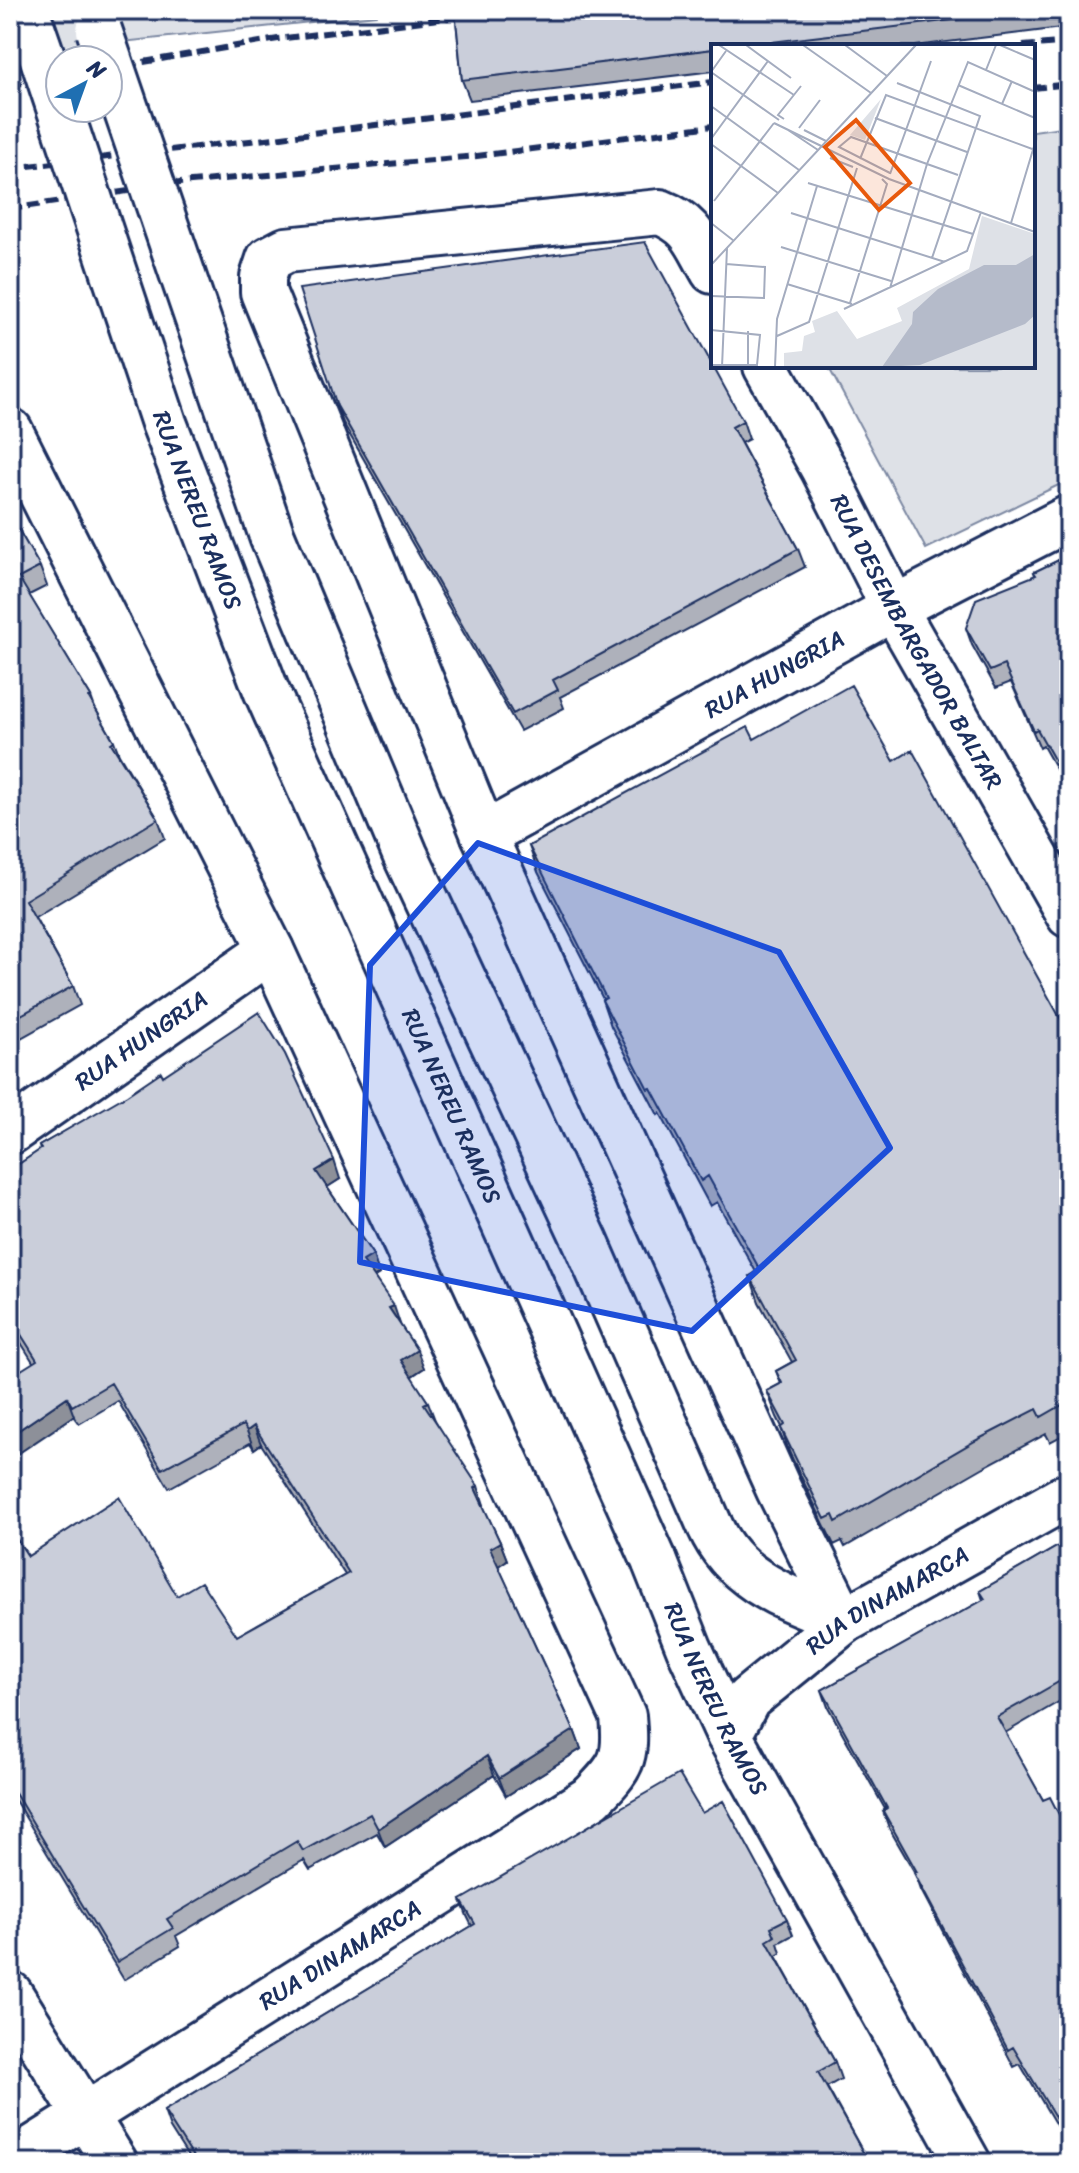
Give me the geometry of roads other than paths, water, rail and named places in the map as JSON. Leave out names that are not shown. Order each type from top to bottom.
[{"type":"street","name":"RUA NEREU RAMOS","points":[[26,10],[164,423],[266,690],[729,1735],[968,2163]]},
{"type":"street","points":[[92,10],[272,536],[405,854],[585,1240],[710,1526],[728,1558],[768,1589],[844,1621]]},
{"type":"street","points":[[711,267],[690,230],[682,222],[660,212],[286,250],[269,259],[263,277],[263,292],[484,835],[779,1490],[844,1621]]},
{"type":"street","name":"RUA DESEMBARGADOR BALTAR","points":[[767,368],[823,468],[894,608],[1069,915]]},
{"type":"street","points":[[10,431],[271,950]]},
{"type":"street","name":"RUA HUNGRIA","points":[[484,835],[894,608],[1069,518]]},
{"type":"street","name":"RUA HUNGRIA","points":[[10,1132],[271,950]]},
{"type":"street","name":"RUA DINAMARCA","points":[[10,2163],[592,1797],[617,1771],[626,1748],[623,1716],[271,950]]},
{"type":"street","name":"RUA DINAMARCA","points":[[729,1735],[748,1699],[844,1621],[1069,1495]]},
{"type":"street","points":[[10,1994],[115,2163]]},
{"type":"railway","points":[[124,65],[278,39],[510,10]]},
{"type":"railway","points":[[1035,45],[1069,42]]},
{"type":"railway","points":[[10,85],[44,80]]},
{"type":"railway","points":[[10,168],[711,82]]},
{"type":"railway","points":[[1035,88],[1069,84]]},
{"type":"railway","points":[[10,209],[180,183],[477,156],[711,126]]}]
